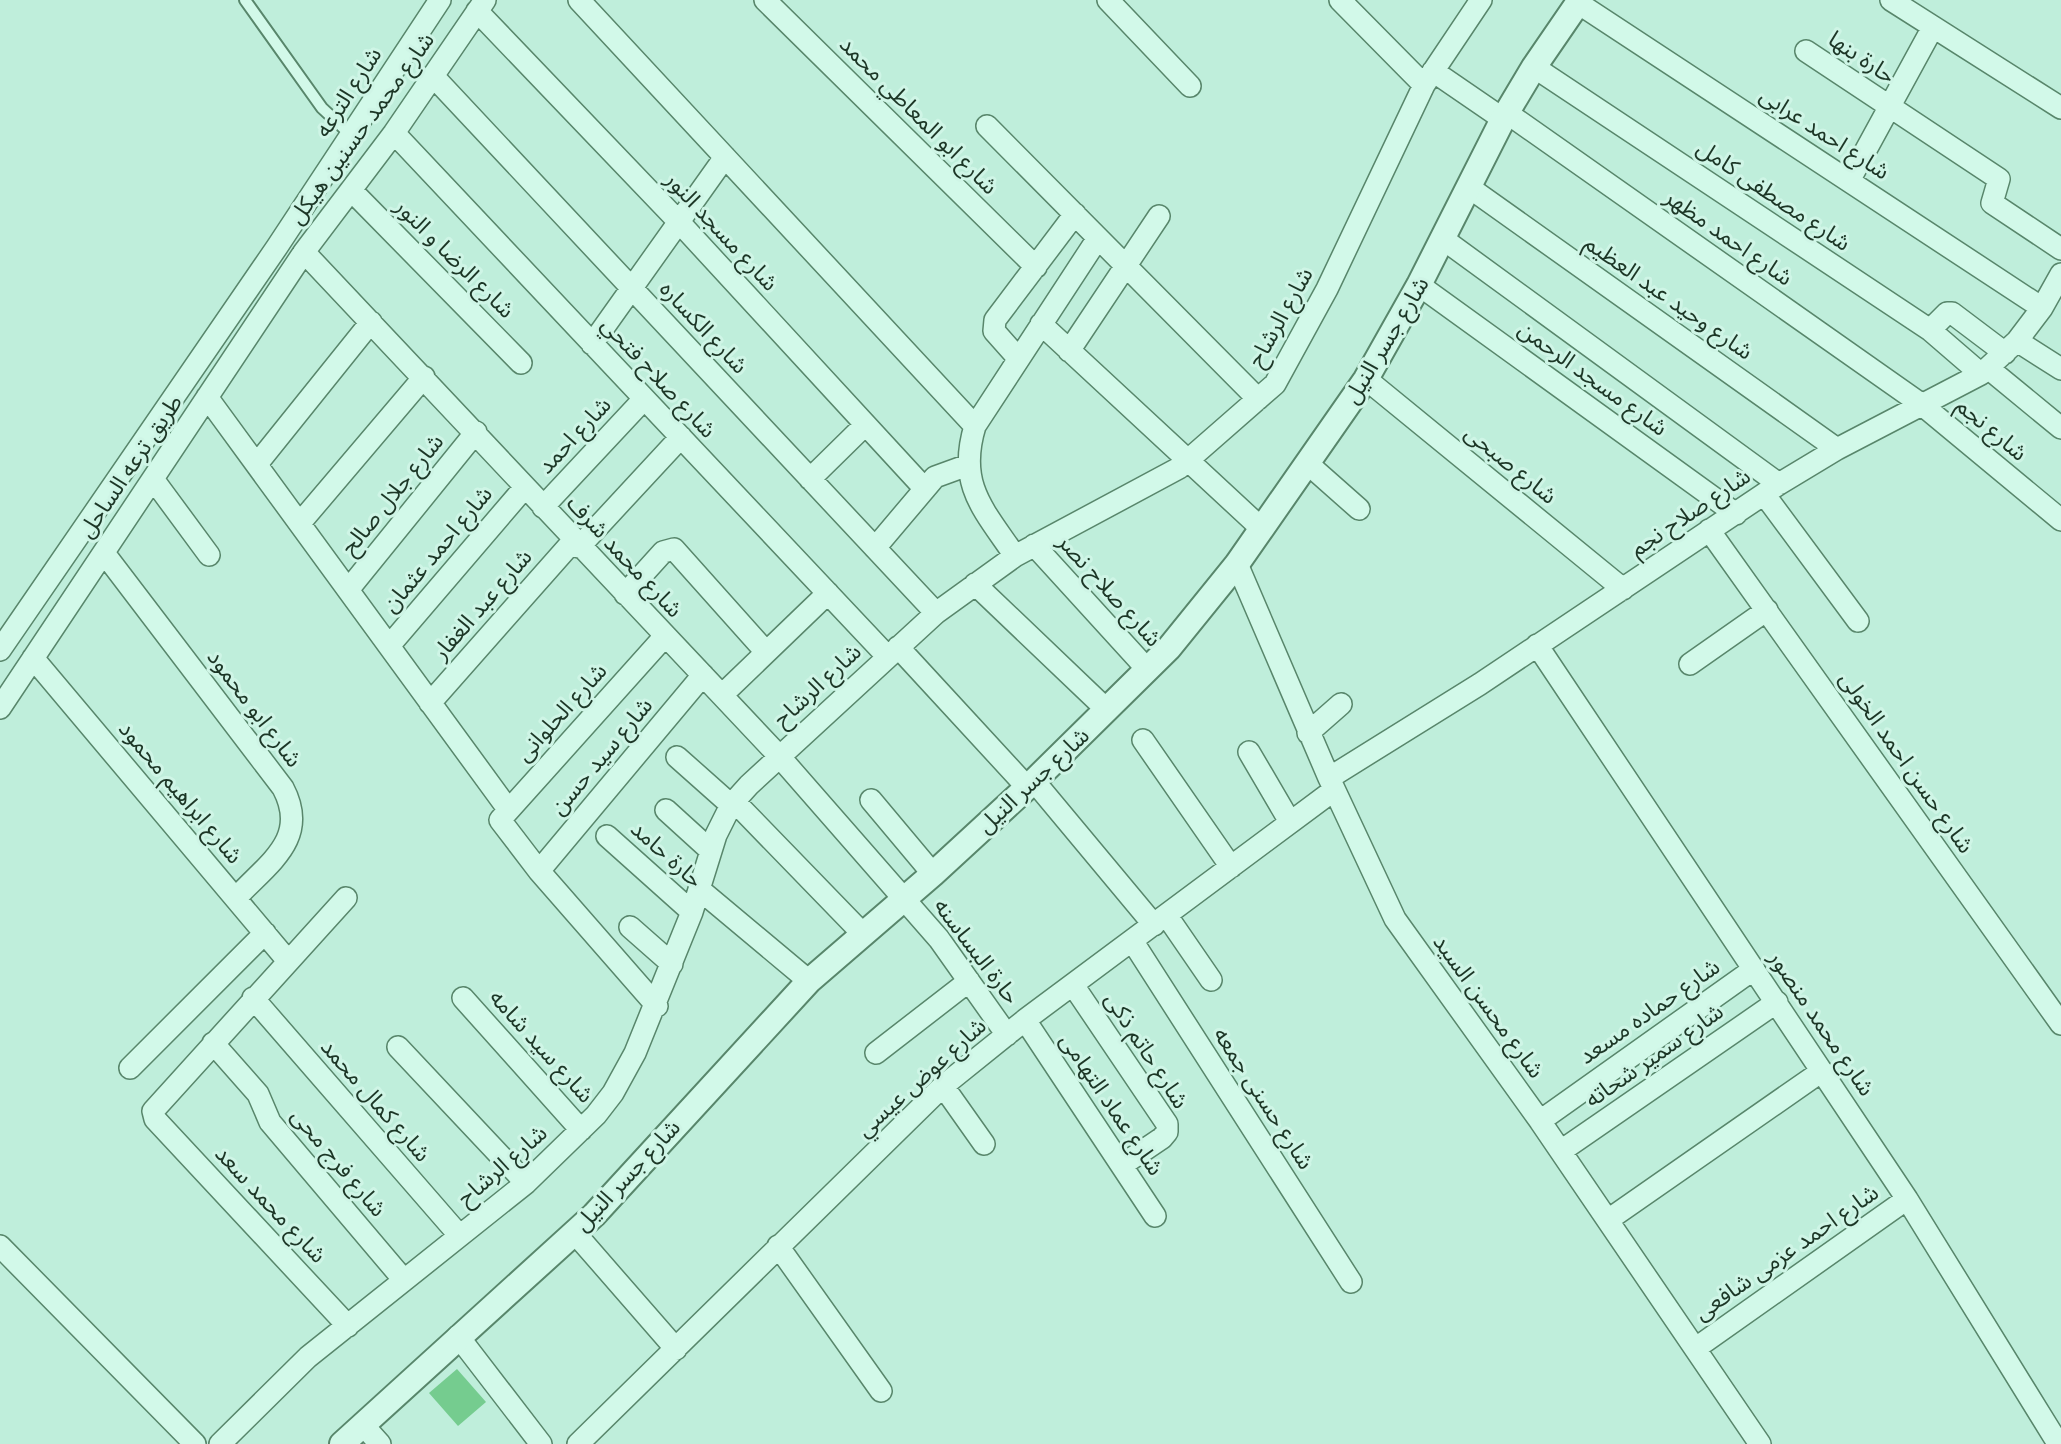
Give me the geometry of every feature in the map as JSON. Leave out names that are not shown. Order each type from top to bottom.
[{"type":"street","name":"شارع الترعه","points":[[277,247],[440,0]]},
{"type":"street","points":[[579,0],[975,426]]},
{"type":"street","name":"شارع ابو المعاطي محمد","points":[[765,0],[1036,267]]},
{"type":"street","points":[[1108,0],[1190,86]]},
{"type":"street","name":"شارع احمد مظهر","points":[[1340,0],[1428,78],[1505,116],[1921,404]]},
{"type":"street","points":[[1891,0],[2061,108]]},
{"type":"street","name":"شارع جسر النيل","points":[[342,1444],[574,1232],[809,981],[933,874],[1169,648],[1262,530],[1366,379],[1419,285],[1505,116],[1534,67],[1579,1]]},
{"type":"street","name":"شارع احمد عرابى","points":[[1579,1],[2042,308]]},
{"type":"street","name":"شارع الرشاح","points":[[220,1444],[308,1357],[526,1183],[581,1130],[618,1084],[657,1006],[692,912],[710,850],[732,803],[779,756],[936,613],[1015,556],[1187,463],[1275,384],[1289,363],[1428,78],[1472,4]]},
{"type":"street","name":"شارع محمد حسنين هيكل","points":[[304,252],[394,133],[481,6]]},
{"type":"street","name":"شارع مسجد النور","points":[[481,6],[925,489]]},
{"type":"street","points":[[1849,181],[1933,27]]},
{"type":"street","name":"حارة بنها","points":[[1806,51],[1999,179],[1992,203],[2061,248]]},
{"type":"street","name":"شارع مصطفى كامل","points":[[1534,67],[1930,330],[2061,428]]},
{"type":"street","name":"شارع الكساره","points":[[433,76],[936,613]]},
{"type":"street","points":[[987,126],[1258,399]]},
{"type":"street","name":"شارع صلاح فتحي","points":[[394,133],[828,593],[1030,784],[1161,921],[1211,980]]},
{"type":"street","points":[[592,344],[725,156]]},
{"type":"street","name":"شارع وحيد عبد العظيم","points":[[1470,188],[1837,449]]},
{"type":"street","name":"شارع الرضا و النور","points":[[351,190],[521,363]]},
{"type":"street","points":[[1018,358],[994,331],[994,323],[1075,214]]},
{"type":"street","points":[[1069,351],[1159,216]]},
{"type":"street","points":[[1015,556],[973,493],[968,465],[975,426],[1098,237]]},
{"type":"street","points":[[1443,239],[1772,489],[1858,621]]},
{"type":"street","name":"طريق ترعه الساحل","points":[[0,650],[277,247]]},
{"type":"street","name":"طريق ترعه الساحل","points":[[0,708],[304,252]]},
{"type":"street","name":"شارع محمد شرف","points":[[304,252],[779,756],[904,899]]},
{"type":"street","name":"شارع صلاح نجم","points":[[1331,784],[1772,489],[1837,449],[1985,371],[2011,347],[2042,308],[2061,274]]},
{"type":"street","name":"شارع مسجد الرحمن","points":[[1419,285],[1736,514]]},
{"type":"street","points":[[1930,330],[1947,313],[1952,313],[2011,347],[2061,369]]},
{"type":"street","points":[[257,464],[371,322]]},
{"type":"street","points":[[1041,324],[1187,463],[1262,530]]},
{"type":"street","points":[[300,523],[424,377]]},
{"type":"street","name":"شارع صبحى","points":[[1366,379],[1623,589]]},
{"type":"street","points":[[207,397],[430,702],[539,871],[657,1006]]},
{"type":"street","name":"شارع احمد","points":[[543,507],[644,398]]},
{"type":"street","name":"شارع نجم","points":[[1921,404],[2061,520]]},
{"type":"street","points":[[810,479],[865,425]]},
{"type":"street","name":"شارع جلال صالح","points":[[348,590],[476,432]]},
{"type":"street","name":"شارع عبد الغفار","points":[[430,702],[577,543],[681,437]]},
{"type":"street","points":[[1307,463],[1359,509]]},
{"type":"street","points":[[876,548],[940,473],[968,465]]},
{"type":"street","points":[[153,479],[209,555]]},
{"type":"street","name":"شارع احمد عثمان","points":[[390,646],[525,487]]},
{"type":"street","name":"شارع حسن احمد الخولى","points":[[1709,530],[2061,1024]]},
{"type":"street","name":"شارع صلاح نصر","points":[[1034,545],[1147,669]]},
{"type":"street","points":[[625,594],[663,552],[674,549],[766,652]]},
{"type":"street","name":"شارع ابو محمود","points":[[103,553],[289,800],[294,816],[289,837],[236,898]]},
{"type":"street","name":"شارع محسن السيد","points":[[1237,564],[1308,733],[1395,919],[1540,1121],[1760,1444]]},
{"type":"street","points":[[975,584],[1107,710]]},
{"type":"street","points":[[722,695],[828,593]]},
{"type":"street","points":[[1690,664],[1767,610]]},
{"type":"street","name":"شارع الحلوانى","points":[[505,817],[665,636]]},
{"type":"street","name":"شارع محمد منصور","points":[[1537,645],[1907,1199],[2053,1437]]},
{"type":"street","name":"شارع ابراهيم محمود","points":[[33,658],[288,961]]},
{"type":"street","name":"شارع سيد حسن","points":[[539,871],[703,675]]},
{"type":"street","points":[[1308,733],[1341,704]]},
{"type":"street","points":[[1143,740],[1231,867]]},
{"type":"street","points":[[1248,751],[1290,822]]},
{"type":"street","points":[[677,757],[732,803],[863,934]]},
{"type":"street","name":"شارع عوض عيسي","points":[[578,1444],[943,1086],[1025,1020],[1133,942],[1290,822],[1331,784]]},
{"type":"street","points":[[871,800],[933,874]]},
{"type":"street","points":[[666,810],[710,850]]},
{"type":"street","name":"حارة حامد","points":[[607,836],[692,912]]},
{"type":"street","points":[[699,889],[809,981]]},
{"type":"street","points":[[213,1043],[346,898]]},
{"type":"street","name":"حارة البساسنه","points":[[904,899],[939,939],[1007,1035]]},
{"type":"street","points":[[630,927],[672,964]]},
{"type":"street","points":[[130,1068],[265,933]]},
{"type":"street","name":"شارع حسنى جمعه","points":[[1133,942],[1351,1282]]},
{"type":"street","name":"شارع حماده مسعد","points":[[1540,1121],[1754,968]]},
{"type":"street","points":[[876,1053],[969,981]]},
{"type":"street","name":"شارع حاتم ذكى","points":[[1073,985],[1167,1124],[1167,1132],[1163,1138],[1122,1165]]},
{"type":"street","name":"شارع كمال محمد","points":[[253,998],[459,1235]]},
{"type":"street","name":"شارع سيد شامه","points":[[463,998],[581,1130]]},
{"type":"street","name":"شارع سمير شحاته","points":[[1561,1152],[1777,1002]]},
{"type":"street","name":"شارع عماد التهامى","points":[[1025,1020],[1155,1216]]},
{"type":"street","name":"شارع محمد سعد","points":[[213,1043],[154,1107],[155,1119],[348,1326]]},
{"type":"street","name":"شارع فرج محى","points":[[213,1043],[258,1094],[270,1122],[403,1279]]},
{"type":"street","points":[[398,1047],[526,1183]]},
{"type":"street","points":[[1608,1220],[1822,1071]]},
{"type":"street","points":[[943,1086],[984,1144]]},
{"type":"street","name":"شارع احمد عزمى شافعى","points":[[1696,1348],[1907,1199]]},
{"type":"street","points":[[574,1232],[676,1349]]},
{"type":"street","points":[[0,1246],[195,1444]]},
{"type":"street","points":[[778,1246],[881,1391]]},
{"type":"street","points":[[458,1336],[541,1444]]},
{"type":"street","points":[[363,1425],[380,1444]]},
{"type":"lane","points":[[244,0],[322,108],[351,135]]},
{"type":"building","points":[[457,1369],[486,1402],[458,1426],[429,1393]]}]
